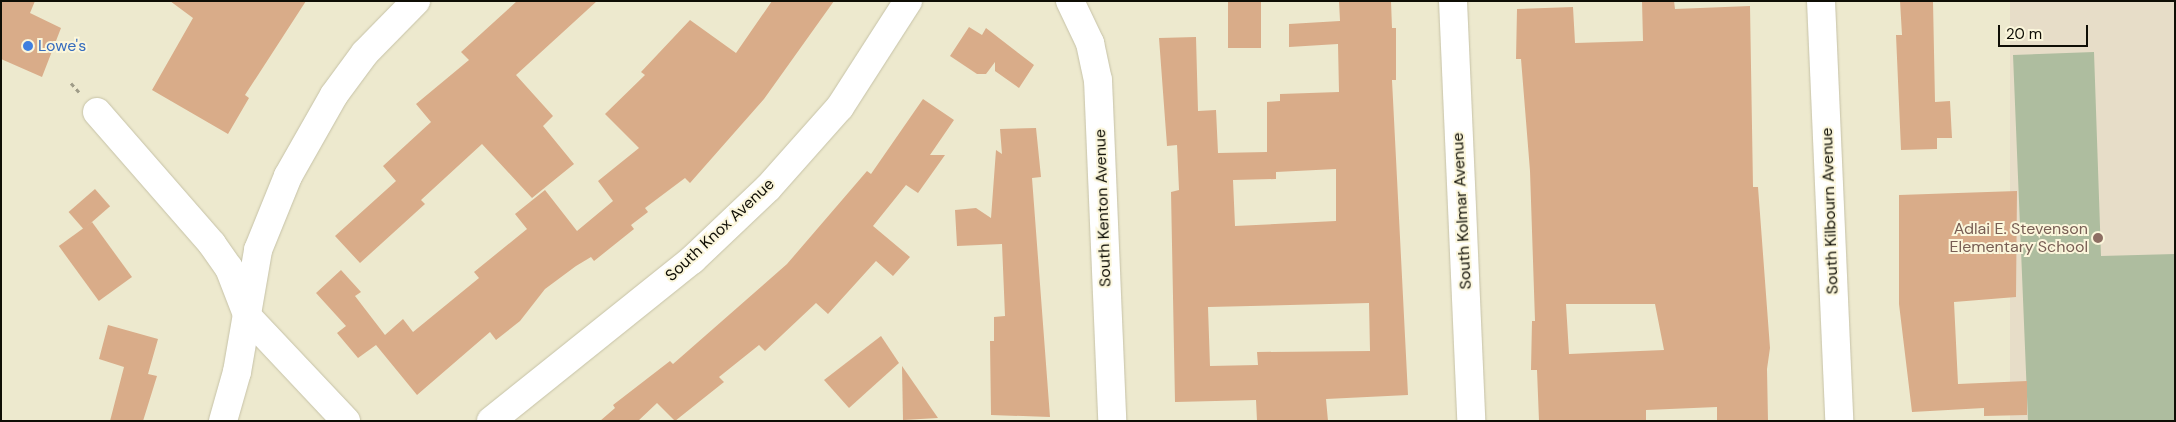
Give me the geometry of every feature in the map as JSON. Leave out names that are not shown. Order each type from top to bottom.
[{"type":"street","points":[[223,421],[248,317],[258,250],[288,176],[334,95],[365,53],[416,1]]},
{"type":"street","name":"South Knox Avenue","points":[[491,421],[692,260],[768,188],[840,107],[908,1]]},
{"type":"street","name":"South Kenton Avenue","points":[[1070,1],[1090,43],[1098,80],[1112,421]]},
{"type":"street","name":"South Kolmar Avenue","points":[[1453,1],[1471,421]]},
{"type":"street","name":"South Kilbourn Avenue","points":[[1821,1],[1839,421]]},
{"type":"street","points":[[98,112],[212,244],[229,268],[248,317],[346,421]]},
{"type":"shaded area","name":"Adlai E. Stevenson Elementary School","points":[[2010,1],[2175,1],[2175,421],[2010,421]]},
{"type":"green space","name":"Adlai E. Stevenson Elementary School","points":[[2094,52],[2101,256],[2175,254],[2175,421],[2028,421],[2013,55]]},
{"type":"building","name":"Lowe's","points":[[1,1],[35,1],[30,13],[61,28],[42,77],[1,59]]},
{"type":"building","points":[[170,1],[306,1],[245,95],[249,98],[228,134],[152,90],[193,18]]},
{"type":"building","points":[[517,1],[597,1],[516,75],[553,116],[543,126],[574,164],[532,198],[482,144],[421,200],[425,204],[360,263],[335,236],[396,181],[383,166],[431,122],[416,104],[469,60],[461,52]]},
{"type":"building","points":[[772,1],[834,1],[764,99],[690,183],[685,178],[645,208],[648,212],[631,225],[634,229],[594,261],[591,257],[545,289],[520,321],[496,340],[490,332],[417,395],[376,345],[358,358],[337,333],[346,326],[316,293],[341,270],[361,292],[355,296],[385,335],[403,319],[413,332],[479,278],[474,272],[527,229],[515,214],[545,190],[577,231],[613,201],[598,181],[639,148],[605,114],[645,75],[641,72],[690,20],[736,53]]},
{"type":"building","points":[[1228,1],[1261,1],[1261,48],[1228,48]]},
{"type":"building","points":[[1339,1],[1391,1],[1392,28],[1396,28],[1396,80],[1392,80],[1408,395],[1326,399],[1328,421],[1257,421],[1256,400],[1175,402],[1171,192],[1179,190],[1177,145],[1167,146],[1159,38],[1196,37],[1198,111],[1216,110],[1218,153],[1267,152],[1267,102],[1280,101],[1280,94],[1339,92],[1338,44],[1289,47],[1289,24],[1340,21]],"holes":[[[1336,169],[1336,221],[1235,226],[1233,180],[1276,179],[1276,172]],[[1369,303],[1370,351],[1257,352],[1258,365],[1210,366],[1208,307]]]},
{"type":"building","points":[[1642,1],[1674,1],[1675,9],[1750,6],[1753,187],[1758,187],[1770,348],[1767,369],[1768,421],[1717,421],[1717,407],[1646,410],[1646,421],[1539,421],[1537,370],[1531,370],[1532,321],[1535,321],[1530,171],[1521,59],[1516,59],[1517,9],[1573,7],[1575,43],[1643,41]],"holes":[[[1566,304],[1655,304],[1664,350],[1569,354]]]},
{"type":"building","points":[[1900,1],[1933,1],[1935,102],[1950,101],[1952,138],[1937,138],[1937,149],[1901,150],[1896,35],[1902,35]]},
{"type":"building","points":[[969,27],[982,35],[986,28],[1034,65],[1019,88],[995,71],[995,62],[986,74],[977,74],[950,56]]},
{"type":"building","points":[[923,99],[954,120],[930,155],[945,155],[918,193],[906,185],[873,226],[910,257],[893,276],[876,261],[828,314],[816,303],[765,351],[759,345],[719,377],[724,382],[675,421],[657,403],[638,421],[600,421],[615,408],[613,405],[670,361],[673,364],[787,264],[867,171],[871,174]]},
{"type":"building","points":[[1036,128],[1041,177],[1032,178],[1050,417],[991,415],[990,341],[994,341],[994,317],[1005,316],[1002,244],[957,246],[955,210],[976,208],[991,218],[996,150],[1002,154],[1000,129]]},
{"type":"building","points":[[95,189],[110,206],[84,229],[69,212]]},
{"type":"building","points":[[2017,191],[2016,297],[1954,302],[1958,384],[2027,381],[2027,415],[1984,416],[1984,408],[1912,412],[1899,304],[1899,195]]},
{"type":"building","points":[[92,222],[132,277],[99,301],[59,246]]},
{"type":"building","points":[[108,325],[158,339],[148,374],[157,376],[143,421],[110,421],[124,367],[99,359]]},
{"type":"building","points":[[881,336],[899,363],[849,408],[824,380]]},
{"type":"building","points":[[902,366],[938,418],[903,420]]},
{"type":"place","name":"Lowe's","points":[[28,46]]},
{"type":"place","name":"Adlai E. Stevenson Elementary School","points":[[2098,238]]}]
